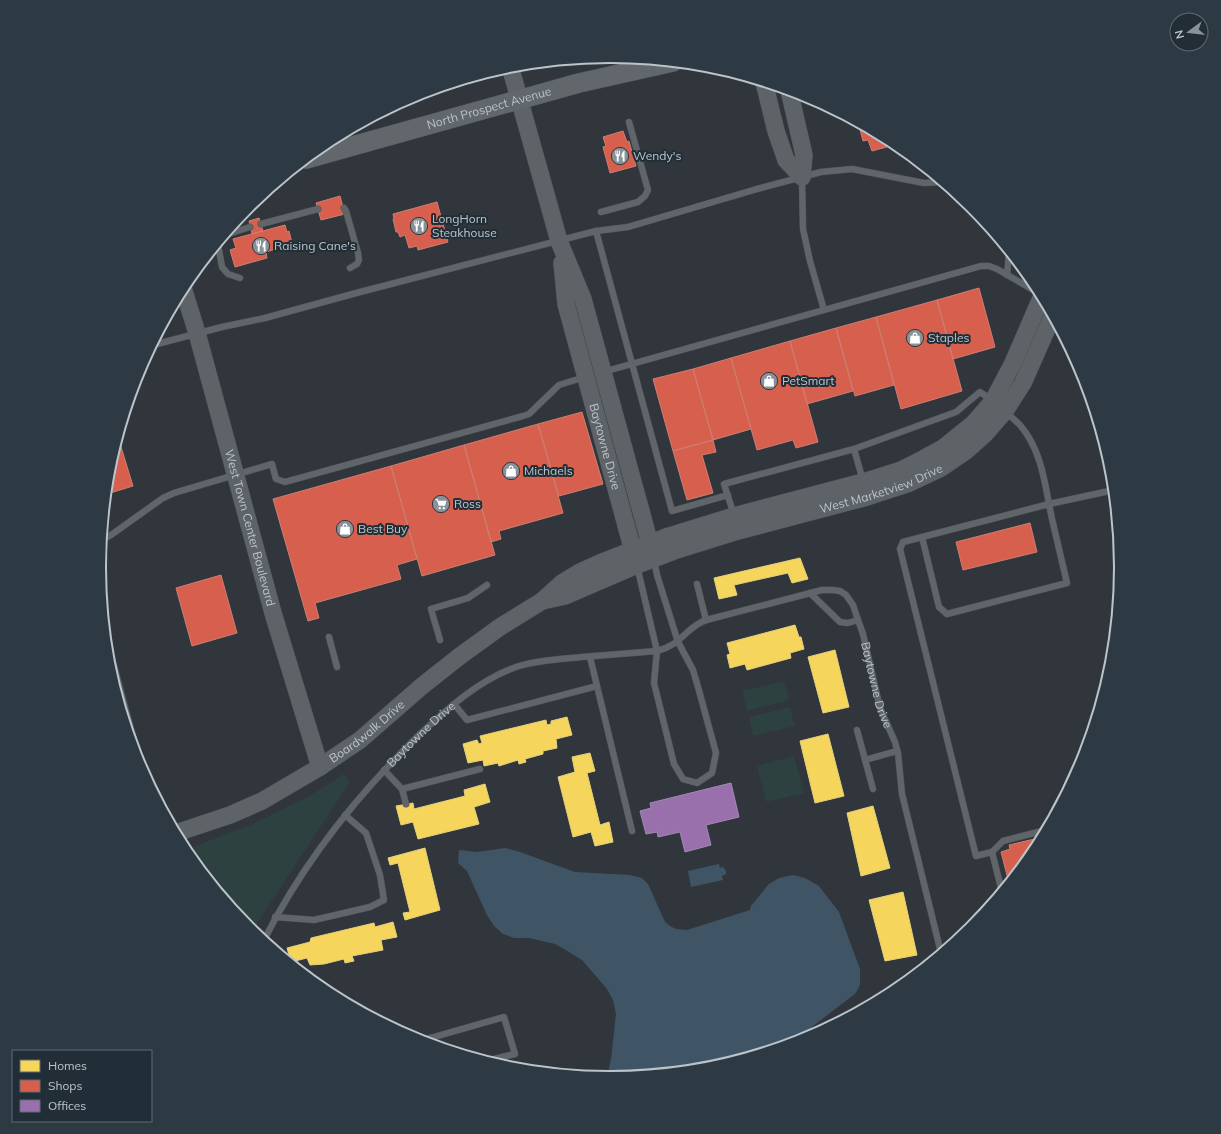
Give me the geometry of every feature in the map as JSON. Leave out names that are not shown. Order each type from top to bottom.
[{"type":"main road","name":"North Prospect Avenue","points":[[320,155],[579,83],[658,65]]},
{"type":"street","name":"Baytowne Drive","points":[[512,73],[559,241],[583,299],[594,375],[635,557]]},
{"type":"street","points":[[765,88],[776,131],[786,160],[802,177]]},
{"type":"street","points":[[790,96],[804,155],[802,177]]},
{"type":"street","name":"West Town Center Boulevard","points":[[185,296],[273,613],[320,768]]},
{"type":"street","name":"West Marketview Drive","points":[[635,557],[736,523],[865,490],[907,484],[941,468],[966,451],[985,434],[999,406],[1012,365],[1039,302]]},
{"type":"street","name":"West Marketview Drive","points":[[999,406],[1023,383],[1050,321]]},
{"type":"street","name":"Baytowne Drive","points":[[594,375],[652,551]]},
{"type":"street","name":"Boardwalk Drive","points":[[181,831],[230,815],[262,801],[320,768],[360,740],[422,686],[460,656],[500,628],[542,601],[565,596],[635,557]]},
{"type":"lane","points":[[601,212],[638,202],[645,196],[648,190],[629,122]]},
{"type":"lane","points":[[158,344],[196,333],[265,318],[596,231],[628,226],[821,172],[852,169],[924,183],[936,182]]},
{"type":"lane","points":[[802,177],[803,229],[810,261],[824,310]]},
{"type":"lane","points":[[344,208],[359,260],[357,264],[350,268]]},
{"type":"lane","points":[[261,224],[318,209]]},
{"type":"lane","points":[[235,232],[250,227]]},
{"type":"lane","points":[[596,231],[672,511],[728,495]]},
{"type":"lane","points":[[219,250],[222,267],[228,274],[240,278]]},
{"type":"lane","points":[[1007,274],[1008,257]]},
{"type":"lane","points":[[108,537],[163,498],[174,493],[272,464],[276,479],[285,482],[488,427],[529,414],[559,385],[981,266],[989,266],[997,269],[1031,289]]},
{"type":"lane","points":[[736,523],[724,484],[854,449],[956,412],[980,392],[999,406],[1020,425],[1029,438],[1039,459],[1068,583],[947,614],[939,607],[922,537]]},
{"type":"lane","points":[[854,449],[865,490]]},
{"type":"lane","points":[[1039,832],[1003,841],[992,852],[976,856],[900,549],[902,542],[1049,504],[1108,491]]},
{"type":"lane","name":"Baytowne Drive","points":[[652,551],[657,575],[678,642]]},
{"type":"lane","name":"Baytowne Drive","points":[[635,557],[657,651]]},
{"type":"lane","points":[[697,584],[706,620]]},
{"type":"lane","points":[[440,640],[431,608],[468,598],[487,585]]},
{"type":"lane","name":"Baytowne Drive","points":[[266,935],[275,917],[300,876],[331,832],[363,793],[428,727],[454,704],[481,684],[520,666],[539,662],[590,656],[657,651],[668,648],[678,642],[698,624],[706,620],[822,590],[833,590],[840,591],[846,595],[853,605],[863,634],[880,708],[895,742],[905,808],[940,949]]},
{"type":"lane","points":[[810,594],[840,622],[848,623],[858,620]]},
{"type":"lane","points":[[329,637],[337,667]]},
{"type":"lane","points":[[657,651],[654,683],[674,764],[683,779],[697,783],[712,773],[716,753],[693,670],[678,642]]},
{"type":"lane","points":[[590,656],[632,831]]},
{"type":"lane","points":[[454,704],[467,720],[596,686]]},
{"type":"lane","points":[[857,730],[873,789]]},
{"type":"lane","points":[[865,760],[897,751]]},
{"type":"lane","points":[[402,789],[480,769]]},
{"type":"lane","points":[[384,770],[402,789],[406,804]]},
{"type":"lane","points":[[275,917],[314,920],[370,907],[384,900],[380,875],[366,833],[346,815]]},
{"type":"lane","points":[[992,852],[1000,885]]},
{"type":"lane","points":[[430,1037],[504,1017],[515,1054],[498,1058]]},
{"type":"green space","points":[[784,681],[789,700],[747,711],[742,691]]},
{"type":"green space","points":[[790,707],[795,726],[753,736],[749,717]]},
{"type":"green space","points":[[794,756],[804,793],[766,802],[757,766]]},
{"type":"green space","points":[[343,774],[350,782],[256,925],[211,874],[191,848],[255,823],[308,797]]},
{"type":"water","points":[[505,848],[575,872],[630,875],[642,878],[648,884],[665,922],[676,929],[687,930],[750,910],[751,906],[769,884],[779,878],[793,875],[805,878],[819,886],[839,912],[860,969],[860,984],[855,994],[807,1031],[773,1044],[741,1054],[676,1067],[608,1071],[616,1014],[613,1000],[607,989],[582,960],[555,944],[529,938],[514,938],[503,934],[494,926],[487,915],[467,871],[458,863],[459,850],[477,852]]},
{"type":"water","points":[[719,864],[720,868],[723,867],[726,871],[726,874],[722,876],[723,880],[691,887],[688,871]]},
{"type":"building: Homes","points":[[800,558],[808,579],[792,583],[788,573],[734,585],[737,595],[719,599],[714,578]]},
{"type":"building: Homes","points":[[795,625],[799,637],[801,637],[804,649],[790,653],[791,658],[747,670],[745,664],[730,668],[727,655],[730,654],[727,643]]},
{"type":"building: Homes","points":[[835,650],[849,707],[823,713],[808,657]]},
{"type":"building: Homes","points":[[567,717],[572,735],[556,739],[557,748],[543,751],[543,754],[525,759],[526,762],[519,764],[518,760],[499,766],[498,763],[484,766],[483,760],[468,763],[463,744],[477,740],[479,744],[482,743],[480,736],[546,720],[547,725],[551,724],[551,721]]},
{"type":"building: Homes","points":[[828,734],[844,796],[815,803],[800,741]]},
{"type":"building: Homes","points":[[590,753],[595,771],[587,773],[600,825],[609,822],[613,842],[595,846],[591,832],[573,837],[558,777],[575,772],[572,757]]},
{"type":"building: Homes","points":[[485,784],[490,802],[474,807],[479,824],[418,839],[413,822],[401,825],[396,806],[413,803],[414,809],[465,796],[464,790]]},
{"type":"building: Homes","points":[[873,806],[890,868],[861,876],[847,813]]},
{"type":"building: Homes","points":[[425,848],[440,910],[405,920],[403,913],[410,912],[398,863],[390,865],[388,858]]},
{"type":"building: Homes","points":[[903,892],[917,955],[885,961],[869,900]]},
{"type":"building: Homes","points":[[393,922],[397,937],[381,940],[383,950],[352,956],[354,961],[345,963],[344,959],[324,964],[310,965],[307,958],[296,961],[289,955],[287,948],[310,942],[311,938],[374,923],[375,927]]},
{"type":"building: Shops","points":[[860,130],[888,147],[872,151],[868,140],[863,141]]},
{"type":"building: Shops","name":"Wendy's","points":[[623,131],[627,142],[629,141],[636,166],[610,173],[603,147],[606,146],[603,137]]},
{"type":"building: Shops","points":[[340,196],[345,214],[321,220],[316,203]]},
{"type":"building: Shops","name":"LongHorn Steakhouse","points":[[437,202],[448,242],[418,250],[417,246],[409,248],[405,235],[400,237],[398,232],[396,232],[393,214]]},
{"type":"building: Shops","points":[[259,218],[263,231],[252,234],[249,221]]},
{"type":"building: Shops","name":"Raising Cane's","points":[[285,225],[287,232],[289,231],[292,243],[286,245],[287,247],[266,252],[267,258],[235,267],[230,250],[236,248],[233,239]]},
{"type":"building: Shops","points":[[979,288],[995,347],[953,359],[937,300]]},
{"type":"building: Shops","name":"Staples","points":[[937,300],[962,391],[901,409],[876,317]]},
{"type":"building: Shops","points":[[876,317],[894,385],[855,396],[836,328]]},
{"type":"building: Shops","points":[[836,328],[853,391],[807,404],[790,341]]},
{"type":"building: Shops","name":"PetSmart","points":[[790,341],[818,442],[796,448],[793,440],[757,450],[731,358]]},
{"type":"building: Shops","points":[[731,358],[751,429],[713,440],[693,369]]},
{"type":"building: Shops","points":[[693,369],[713,440],[673,451],[653,379]]},
{"type":"building: Shops","points":[[582,412],[603,484],[559,496],[538,424]]},
{"type":"building: Shops","name":"Michaels","points":[[538,424],[563,513],[499,531],[501,539],[491,542],[464,445]]},
{"type":"building: Shops","points":[[713,440],[716,452],[702,455],[713,493],[687,500],[673,451]]},
{"type":"building: Shops","name":"Ross","points":[[464,445],[495,555],[422,576],[391,466]]},
{"type":"building: Shops","points":[[121,448],[133,486],[112,492]]},
{"type":"building: Shops","name":"Best Buy","points":[[391,466],[417,559],[397,565],[401,579],[315,603],[319,618],[308,621],[273,499]]},
{"type":"building: Shops","points":[[1030,523],[1037,552],[963,570],[956,542]]},
{"type":"building: Shops","points":[[221,575],[237,633],[192,646],[176,588]]},
{"type":"building: Shops","points":[[1035,839],[1007,877],[1001,852],[1010,849],[1009,845]]},
{"type":"building: Offices","points":[[731,783],[739,817],[706,825],[711,845],[685,852],[680,832],[658,837],[657,832],[646,834],[640,811],[651,808],[650,803]]},
{"type":"place","name":"Wendy's","points":[[620,156]]},
{"type":"place","name":"LongHorn Steakhouse","points":[[419,226]]},
{"type":"place","name":"Raising Cane's","points":[[261,246]]},
{"type":"place","name":"Staples","points":[[915,338]]},
{"type":"place","name":"PetSmart","points":[[769,381]]},
{"type":"place","name":"Michaels","points":[[511,471]]},
{"type":"place","name":"Ross","points":[[441,504]]},
{"type":"place","name":"Best Buy","points":[[345,529]]}]
